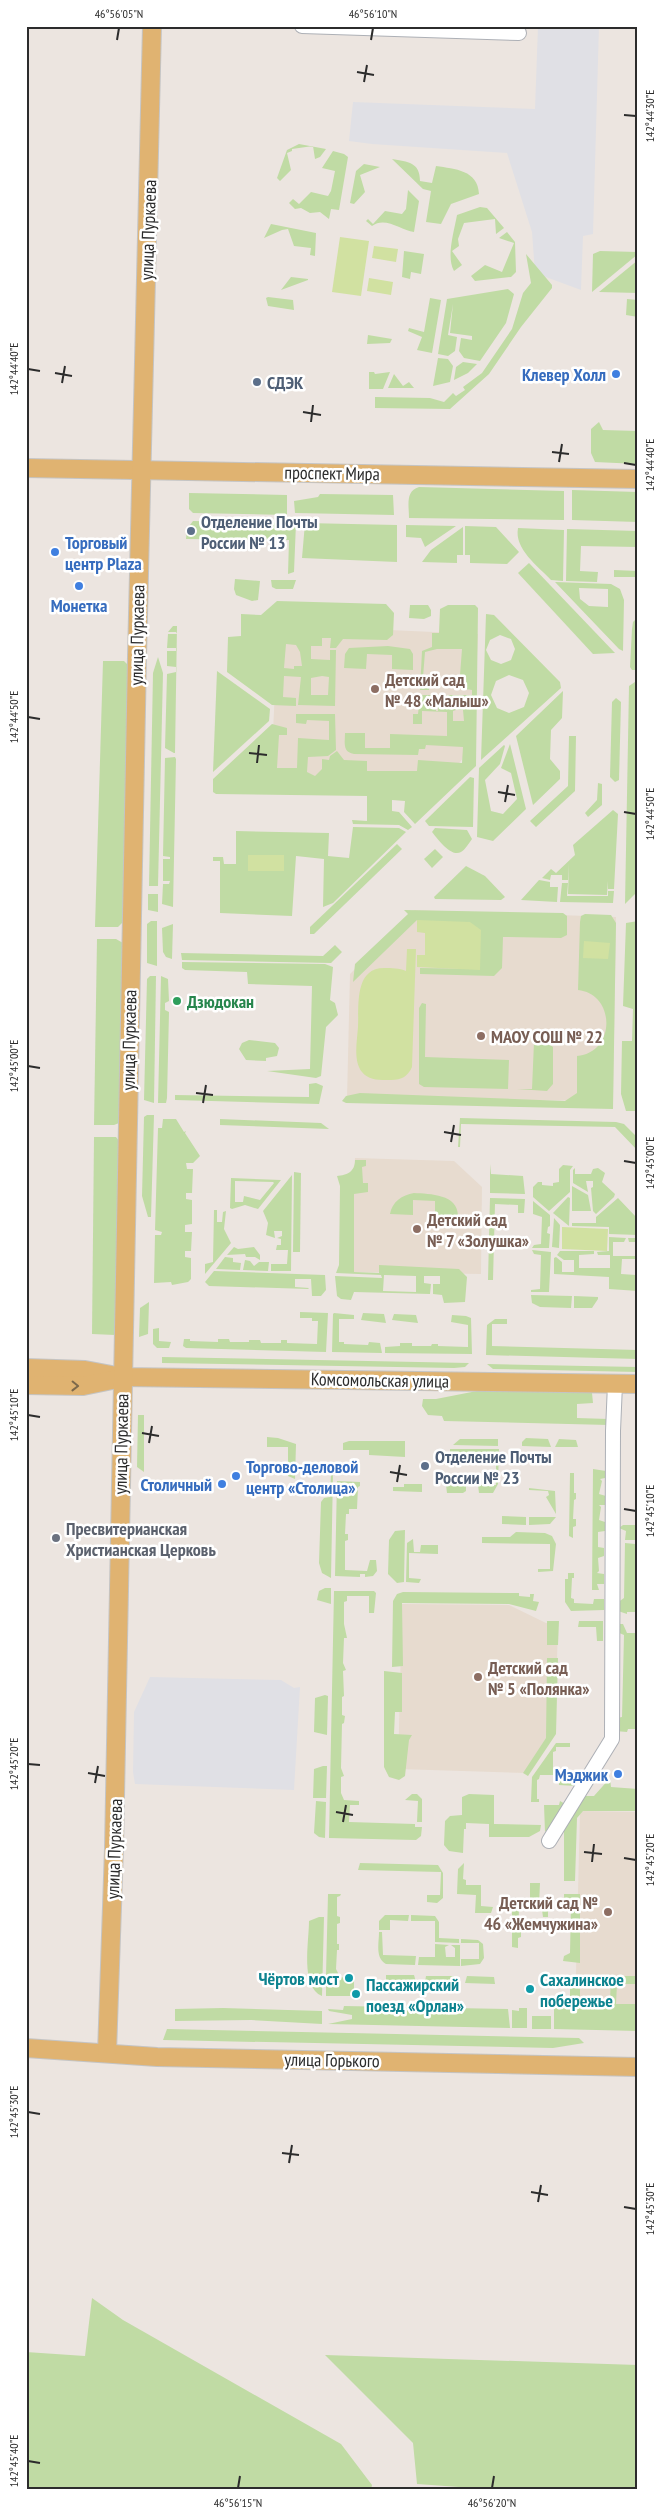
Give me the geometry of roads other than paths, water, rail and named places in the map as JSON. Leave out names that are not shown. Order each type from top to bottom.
[{"type":"main road","name":"улица Пуркаева","points":[[107,2053],[115,1839],[122,1377],[152,26]]},
{"type":"main road","name":"проспект Мира","points":[[26,468],[638,479]]},
{"type":"main road","name":"Комсомольская улица","points":[[26,1368],[85,1370],[122,1377],[638,1384]]},
{"type":"main road","name":"Комсомольская улица","points":[[26,1385],[83,1386],[122,1377]]},
{"type":"main road","name":"улица Горького","points":[[26,2048],[156,2056],[638,2067]]},
{"type":"street","points":[[302,26],[519,33]]},
{"type":"street","points":[[549,1841],[612,1739],[612,1431],[615,1384]]},
{"type":"place","name":"Клевер Холл","points":[[616,374]]},
{"type":"place","name":"СДЭК","points":[[257,382]]},
{"type":"place","name":"Отделение Почты России № 13","points":[[191,531]]},
{"type":"place","name":"Торговый центр Plaza","points":[[55,552]]},
{"type":"place","name":"Монетка","points":[[79,586]]},
{"type":"place","name":"Детский сад № 48 «Малыш»","points":[[375,689]]},
{"type":"place","name":"Дзюдокан","points":[[177,1001]]},
{"type":"place","name":"МАОУ СОШ № 22","points":[[481,1036]]},
{"type":"place","name":"Детский сад № 7 «Золушка»","points":[[417,1229]]},
{"type":"place","name":"Отделение Почты России № 23","points":[[425,1466]]},
{"type":"place","name":"Торгово-деловой центр «Столица»","points":[[236,1476]]},
{"type":"place","name":"Столичный","points":[[222,1484]]},
{"type":"place","name":"Пресвитерианская Христианская Церковь","points":[[56,1538]]},
{"type":"place","name":"Детский сад № 5 «Полянка»","points":[[478,1677]]},
{"type":"place","name":"Мэджик","points":[[618,1774]]},
{"type":"place","name":"Детский сад № 46 «Жемчужина»","points":[[608,1912]]},
{"type":"place","name":"Чёртов мост","points":[[349,1978]]},
{"type":"place","name":"Сахалинское побережье","points":[[530,1989]]},
{"type":"place","name":"Пассажирский поезд «Орлан»","points":[[356,1994]]}]
